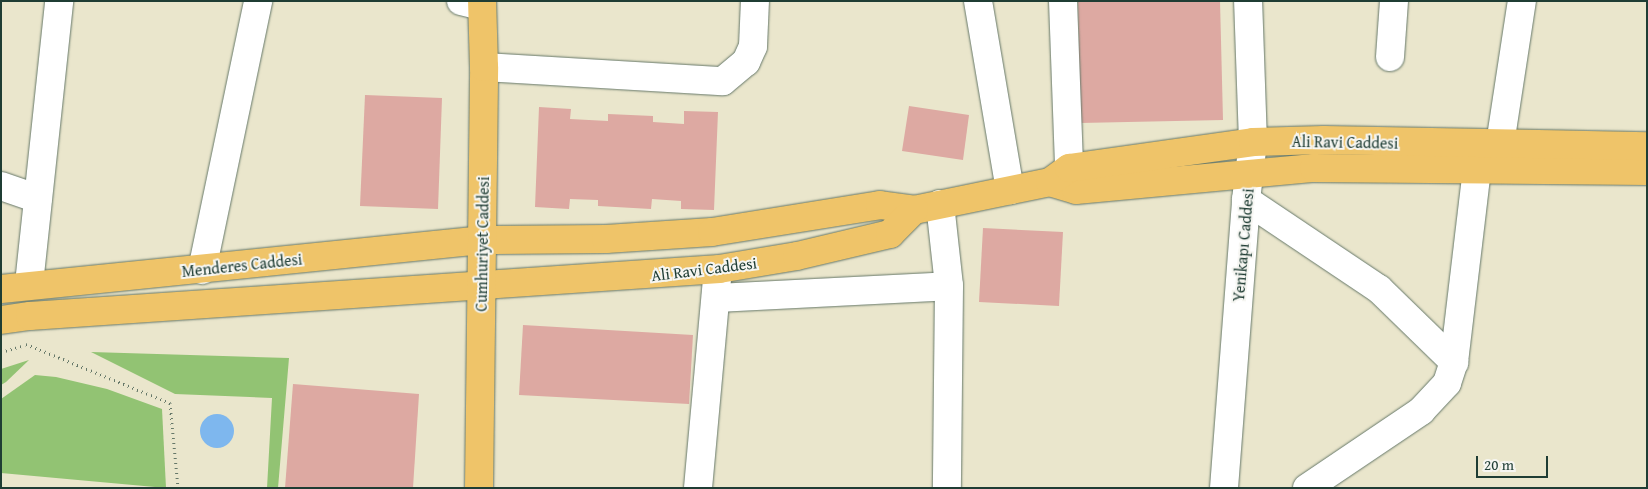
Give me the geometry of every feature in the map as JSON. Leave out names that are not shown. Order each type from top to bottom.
[{"type":"main road","name":"Cumhuriyet Caddesi","points":[[475,3],[484,67],[479,488]]},
{"type":"main road","name":"Ali Ravi Caddesi","points":[[482,240],[657,237],[769,224],[880,205],[914,210],[1010,190],[1059,175],[1253,142],[1324,140],[1647,146]]},
{"type":"main road","name":"Ali Ravi Caddesi","points":[[1059,175],[1076,190],[1250,172],[1314,168],[1647,171]]},
{"type":"main road","name":"Ali Ravi Caddesi","points":[[482,284],[719,269],[797,256],[890,234],[914,210]]},
{"type":"main road","name":"Menderes Caddesi","points":[[1,289],[30,284],[202,270],[482,240]]},
{"type":"main road","name":"Menderes Caddesi","points":[[1,320],[30,316],[482,284]]},
{"type":"street","points":[[30,284],[59,1]]},
{"type":"street","points":[[202,270],[258,1]]},
{"type":"street","points":[[484,67],[723,81],[746,62],[754,46],[755,1]]},
{"type":"street","points":[[978,1],[1010,190]]},
{"type":"street","points":[[1059,175],[1063,1]]},
{"type":"street","name":"Yenikapı Caddesi","points":[[1224,488],[1246,200],[1253,142],[1248,1]]},
{"type":"street","points":[[1390,57],[1394,1]]},
{"type":"street","points":[[1500,144],[1522,1]]},
{"type":"street","points":[[1307,488],[1421,411],[1447,383],[1454,362],[1477,170]]},
{"type":"street","points":[[1,186],[38,199]]},
{"type":"street","points":[[1246,200],[1379,289],[1454,362]]},
{"type":"street","points":[[940,204],[949,286],[947,488]]},
{"type":"street","points":[[698,488],[719,269]]},
{"type":"street","points":[[716,298],[949,286]]},
{"type":"path","points":[[26,344],[30,316]]},
{"type":"path","points":[[1,352],[26,344],[170,403],[178,488]]},
{"type":"green space","points":[[91,352],[289,358],[278,488],[267,488],[272,398],[175,394]]},
{"type":"green space","points":[[29,360],[6,382],[1,385],[1,369]]},
{"type":"green space","points":[[35,375],[56,377],[107,389],[162,409],[166,488],[1,473],[1,399]]},
{"type":"water","points":[[217,414],[229,419],[234,431],[229,443],[217,448],[205,443],[200,431],[205,419]]},
{"type":"building","points":[[1078,1],[1220,1],[1223,120],[1080,123]]},
{"type":"building","points":[[365,95],[442,98],[438,209],[360,206]]},
{"type":"building","points":[[909,106],[969,115],[963,160],[902,151]]},
{"type":"building","points":[[539,107],[571,109],[570,119],[608,121],[608,114],[653,116],[653,122],[684,124],[684,111],[718,112],[714,210],[681,209],[681,201],[652,199],[651,209],[598,206],[598,200],[570,199],[569,209],[535,207]]},
{"type":"building","points":[[983,228],[1063,232],[1059,306],[979,302]]},
{"type":"building","points":[[523,325],[693,335],[689,404],[519,395]]},
{"type":"building","points":[[293,384],[419,394],[413,488],[285,488]]}]
